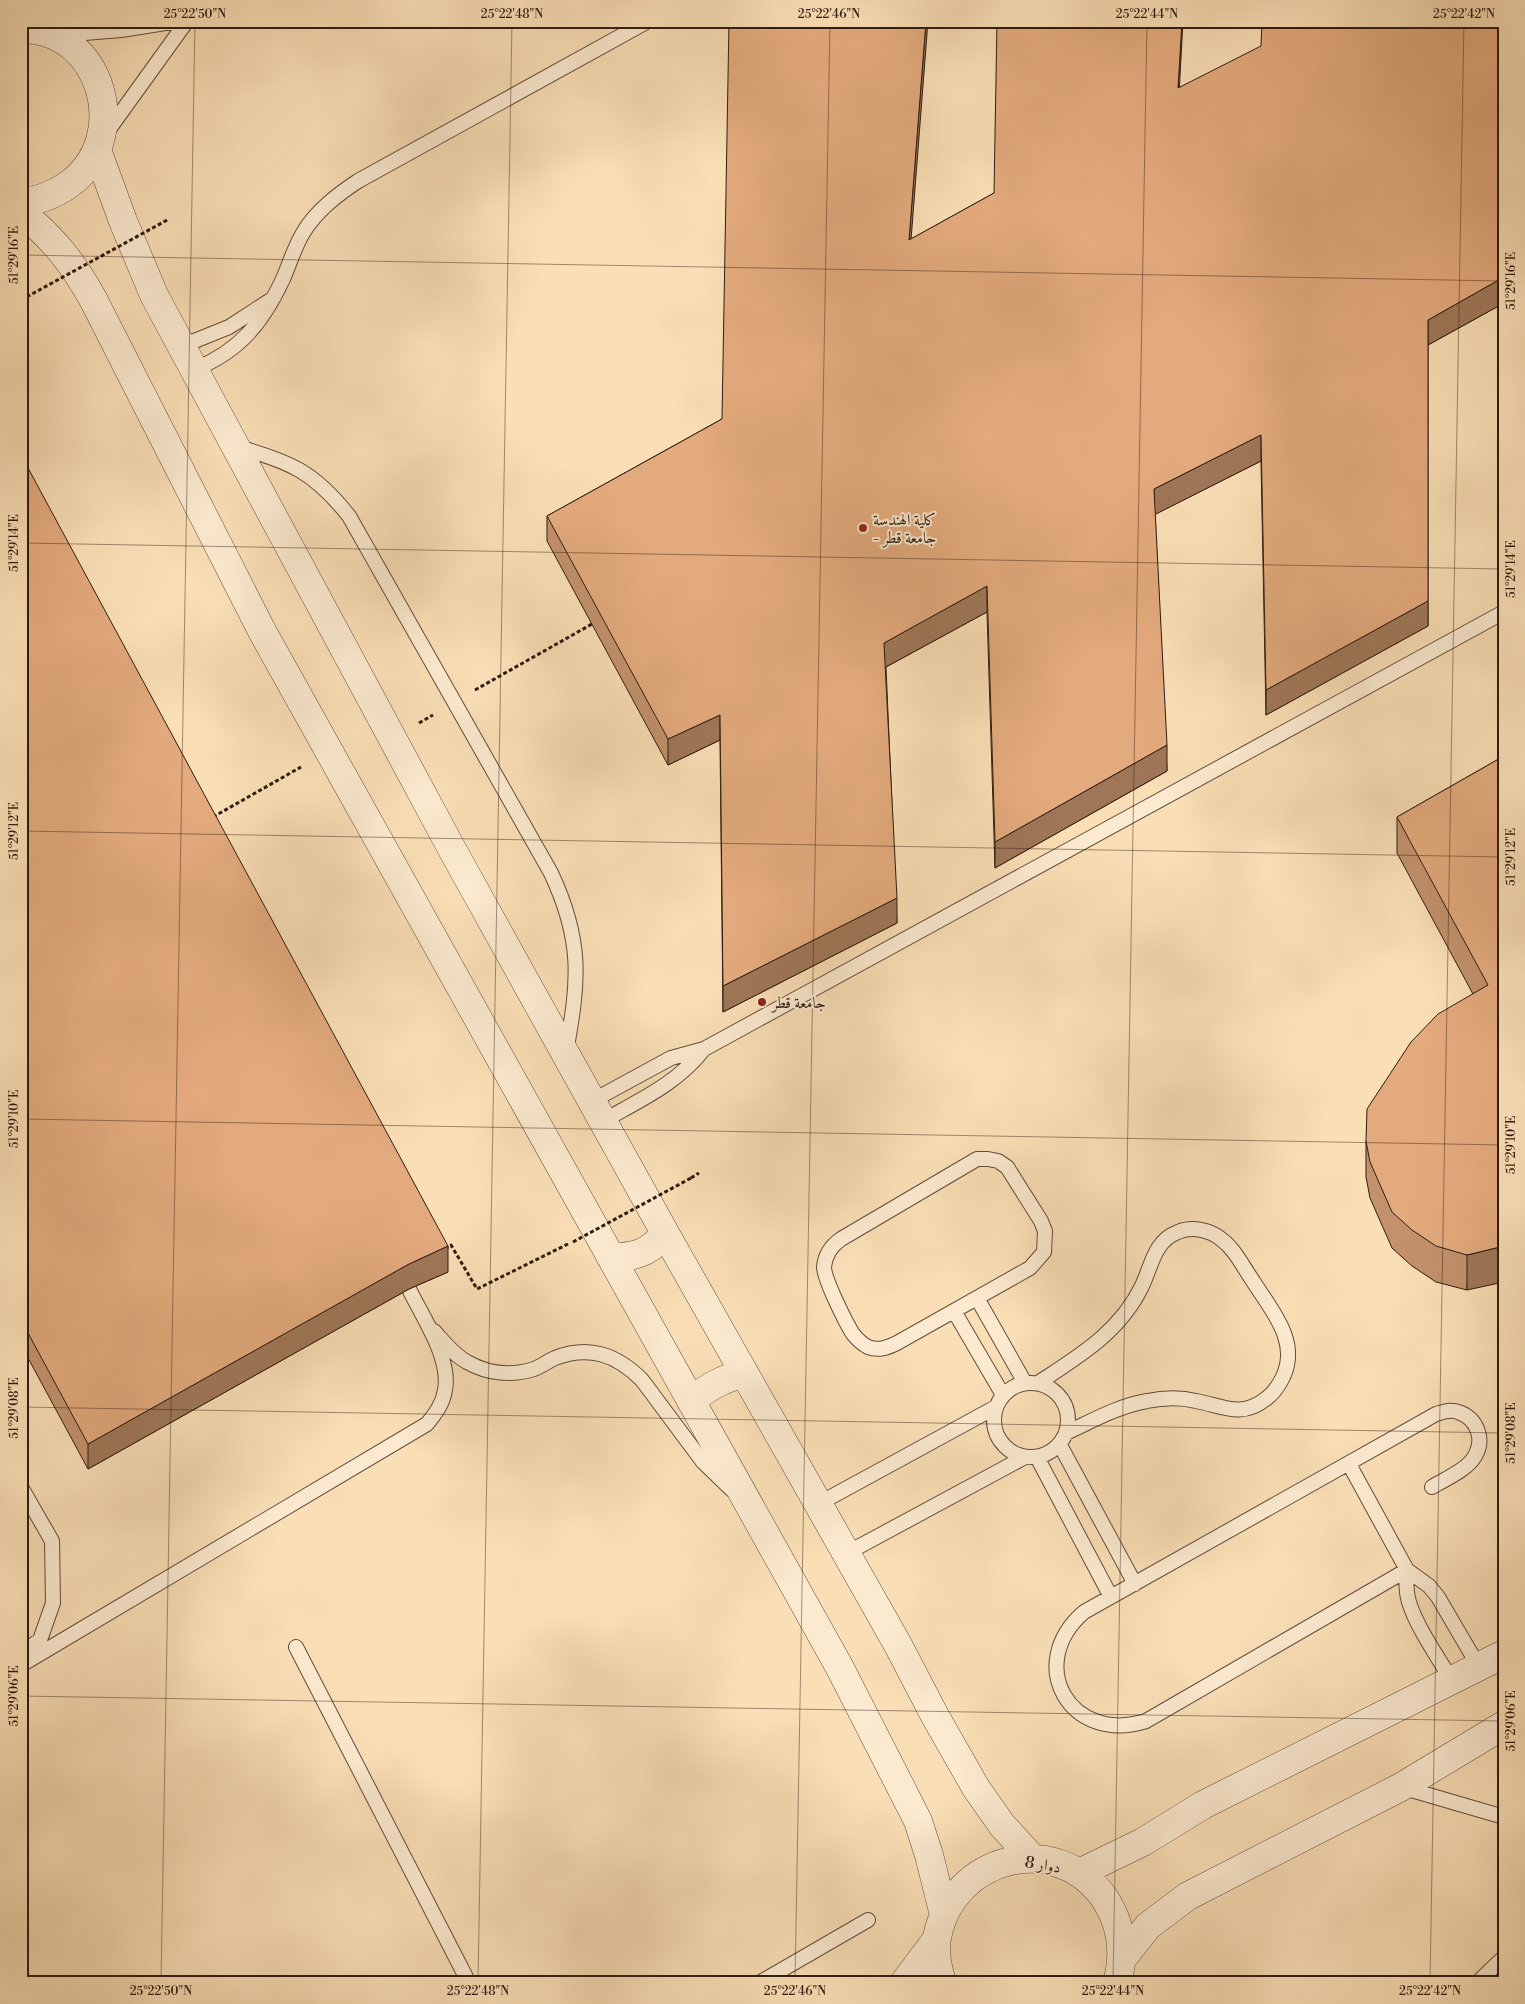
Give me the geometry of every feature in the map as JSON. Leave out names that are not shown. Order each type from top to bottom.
[{"type":"street","points":[[21,201],[44,198],[60,191],[75,180],[88,166],[98,147],[104,125],[104,106],[100,88],[93,71],[68,44],[36,29]]},
{"type":"street","points":[[98,147],[138,258],[154,295],[453,851],[976,1788],[1002,1825],[1032,1858]]},
{"type":"street","points":[[21,212],[55,243],[80,276],[262,631],[840,1668],[918,1821],[929,1854],[940,1927],[937,1963],[942,1983]]},
{"type":"street","points":[[610,1256],[635,1256],[647,1251],[665,1233]]},
{"type":"street","points":[[691,1401],[715,1383],[745,1374]]},
{"type":"street","points":[[1079,1873],[1143,1842],[1204,1805],[1504,1654]]},
{"type":"street","points":[[1119,1971],[1148,1926],[1188,1896],[1401,1787],[1504,1725]]},
{"type":"street","name":"دوار 8","points":[[904,1983],[940,1927],[955,1896],[970,1880],[982,1872],[1010,1860],[1032,1858],[1056,1862],[1079,1873],[1098,1889],[1112,1910],[1120,1933],[1119,1971]]},
{"type":"lane","points":[[36,29],[121,30],[178,21]]},
{"type":"lane","points":[[98,147],[187,21]]},
{"type":"lane","points":[[189,358],[211,363],[241,343],[258,323],[271,300],[303,232],[318,212],[337,195],[358,181],[648,21]]},
{"type":"lane","points":[[189,358],[229,327],[271,300]]},
{"type":"lane","points":[[234,446],[275,457],[296,468],[317,481],[334,497],[349,516],[551,873],[569,916],[576,962],[574,1009],[566,1054]]},
{"type":"lane","points":[[597,1111],[671,1058],[704,1049],[1504,612]]},
{"type":"lane","points":[[597,1111],[668,1084],[694,1062],[704,1049]]},
{"type":"lane","points":[[988,1158],[998,1161],[1007,1167],[1014,1176],[1041,1221],[1045,1231],[1046,1242],[1044,1252],[1030,1268],[976,1298],[887,1348],[876,1349],[867,1346],[853,1334],[826,1279],[825,1259],[834,1244],[841,1239],[966,1165],[977,1159],[988,1158]]},
{"type":"lane","points":[[818,1504],[1000,1401],[1013,1387],[1032,1383],[1089,1350],[1119,1321],[1135,1298],[1160,1244],[1169,1236],[1180,1231],[1195,1229],[1209,1231],[1232,1249],[1279,1322],[1286,1338],[1289,1354],[1286,1371],[1279,1386],[1267,1398],[1252,1406],[1236,1410],[1219,1408],[1196,1401],[1171,1398],[1147,1400],[1124,1407],[1063,1439],[1050,1453],[1031,1457],[846,1553]]},
{"type":"lane","points":[[21,1665],[427,1424],[438,1409],[445,1391],[446,1371],[440,1353],[409,1290]]},
{"type":"lane","points":[[976,1298],[1032,1383],[1050,1387],[1060,1396],[1067,1407],[1069,1420],[1063,1439],[1135,1584]]},
{"type":"lane","points":[[954,1311],[1000,1401],[994,1420],[996,1432],[1003,1444],[1012,1452],[1031,1457],[1111,1597]]},
{"type":"lane","points":[[425,1321],[453,1351],[467,1362],[483,1370],[519,1373],[537,1368],[552,1359],[586,1352],[618,1360],[630,1368],[642,1380],[702,1462],[723,1483],[746,1500]]},
{"type":"lane","points":[[1407,1570],[1146,1721],[1131,1726],[1098,1724],[1084,1716],[1072,1706],[1063,1692],[1058,1677],[1056,1663],[1058,1648],[1064,1634],[1084,1612],[1436,1414],[1447,1411],[1458,1412],[1468,1416],[1476,1425],[1479,1435],[1479,1446],[1475,1456],[1468,1465],[1432,1487]]},
{"type":"lane","points":[[1349,1464],[1407,1570],[1429,1586],[1438,1597],[1479,1667]]},
{"type":"lane","points":[[21,1487],[52,1540],[53,1603],[40,1640],[21,1653]]},
{"type":"lane","points":[[1407,1570],[1408,1600],[1452,1681]]},
{"type":"lane","points":[[296,1647],[469,1983]]},
{"type":"lane","points":[[1401,1787],[1504,1816]]},
{"type":"lane","points":[[759,1983],[868,1920]]},
{"type":"lane","points":[[1477,1983],[1484,1974],[1504,1957]]},
{"type":"path","points":[[21,300],[169,219]]},
{"type":"path","points":[[205,821],[238,803]]},
{"type":"path","points":[[438,1254],[451,1245],[477,1289],[573,1242],[699,1173]]},
{"type":"building","name":"كلية الهندسة - جامعة قطر","points":[[729,21],[926,21],[909,240],[994,193],[997,21],[1182,21],[1178,88],[1261,46],[1262,21],[1504,21],[1504,277],[1428,320],[1428,601],[1266,690],[1261,435],[1154,489],[1167,745],[995,842],[987,586],[884,643],[897,898],[723,986],[720,715],[668,739],[547,516],[722,419]]},
{"type":"building","points":[[21,455],[448,1246],[409,1264],[88,1444],[21,1320]]},
{"type":"building","points":[[1504,756],[1504,1246],[1467,1255],[1436,1246],[1412,1230],[1392,1212],[1370,1162],[1366,1141],[1367,1109],[1411,1042],[1438,1014],[1488,985],[1397,817]]},
{"type":"place","name":"كلية الهندسة - جامعة قطر","points":[[863,528]]},
{"type":"place","name":"جامعة قطر","points":[[762,1002]]}]
